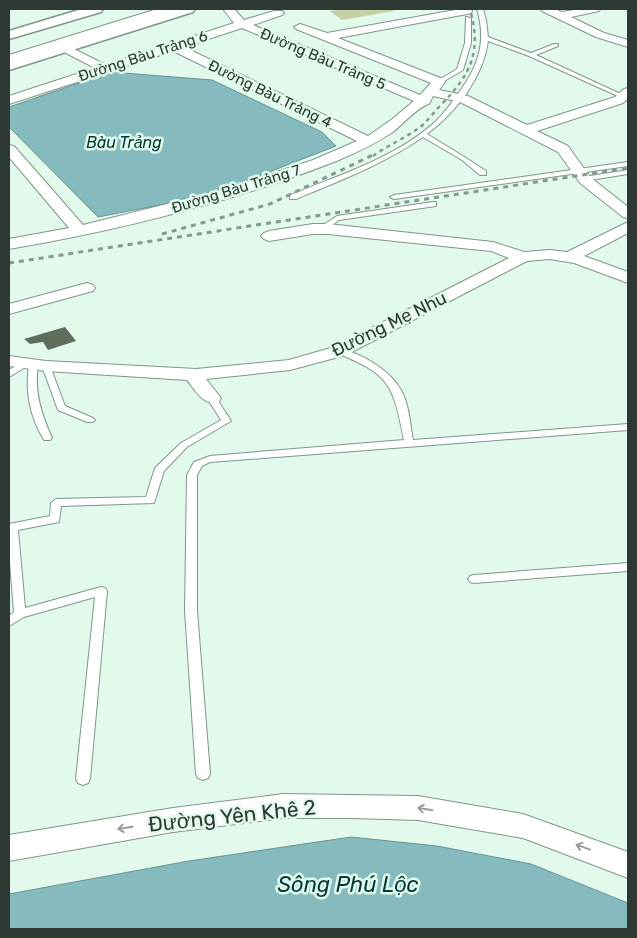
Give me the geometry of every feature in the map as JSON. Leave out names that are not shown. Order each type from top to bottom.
[{"type":"main road","points":[[9,40],[113,9]]},
{"type":"main road","points":[[10,57],[132,9]]},
{"type":"main road","points":[[10,57],[153,9]]},
{"type":"main road","points":[[10,57],[172,9]]},
{"type":"street","points":[[9,35],[96,9]]},
{"type":"street","points":[[10,57],[66,49],[188,9]]},
{"type":"street","name":"Đường Bàu Trảng 5","points":[[228,9],[240,24],[337,64],[431,92]]},
{"type":"street","points":[[546,9],[600,35],[628,44]]},
{"type":"street","points":[[560,16],[595,9]]},
{"type":"street","name":"Đường Bàu Trảng 6","points":[[9,100],[278,12]]},
{"type":"street","points":[[325,37],[467,12]]},
{"type":"street","points":[[300,27],[365,53],[431,92],[461,99],[563,149],[581,174],[628,214]]},
{"type":"street","name":"Đường Bàu Trảng 4","points":[[172,46],[368,141]]},
{"type":"street","points":[[66,49],[104,68]]},
{"type":"street","points":[[337,64],[365,53]]},
{"type":"street","name":"Đường Bàu Trảng 7","points":[[9,244],[80,231],[200,202],[329,159],[368,141],[431,92]]},
{"type":"street","points":[[526,130],[623,96]]},
{"type":"street","points":[[9,149],[80,231]]},
{"type":"street","points":[[569,257],[628,227]]},
{"type":"street","name":"Đường Mẹ Nhu","points":[[269,236],[321,229],[494,247],[523,257]]},
{"type":"street","name":"Đường Mẹ Nhu","points":[[9,362],[193,375],[290,365],[340,351],[523,257],[542,254],[569,257],[593,263],[628,278]]},
{"type":"street","points":[[9,309],[86,288]]},
{"type":"street","points":[[193,375],[212,398]]},
{"type":"street","name":"Đường Yên Khê 2","points":[[9,848],[172,820],[283,806],[352,806],[418,808],[523,826],[628,865]]},
{"type":"lane","points":[[293,197],[386,156],[422,134],[461,99],[477,73],[486,38],[485,23],[480,9]]},
{"type":"lane","points":[[431,92],[460,70],[468,43],[467,12]]},
{"type":"lane","points":[[486,38],[531,55],[623,96]]},
{"type":"lane","points":[[531,55],[556,45]]},
{"type":"lane","points":[[422,134],[464,159],[482,174]]},
{"type":"lane","points":[[581,174],[628,164]]},
{"type":"lane","points":[[394,197],[581,174],[628,172]]},
{"type":"lane","points":[[321,229],[338,218],[433,204]]},
{"type":"lane","points":[[340,351],[362,360],[382,374],[396,390],[409,443]]},
{"type":"lane","points":[[9,374],[36,364]]},
{"type":"lane","points":[[36,364],[61,408],[90,420]]},
{"type":"lane","points":[[36,364],[30,381],[33,408],[47,438]]},
{"type":"lane","points":[[20,614],[12,527],[55,519],[56,503],[150,500],[159,470],[184,445],[226,421],[212,398]]},
{"type":"lane","points":[[203,774],[191,611],[192,475],[195,466],[201,461],[628,427]]},
{"type":"lane","points":[[474,579],[628,567]]},
{"type":"lane","points":[[9,622],[20,614],[101,591],[83,779]]},
{"type":"green space","points":[[342,9],[391,9],[394,11],[342,20],[330,11]]},
{"type":"water","name":"Bàu Trảng","points":[[111,72],[212,80],[322,132],[336,146],[228,188],[165,204],[98,217],[9,127],[9,107]]},
{"type":"water","name":"Sông Phú Lộc","points":[[351,837],[437,846],[531,864],[628,903],[628,929],[9,929],[9,894],[189,861]]},
{"type":"building","points":[[65,327],[76,341],[48,350],[43,342],[30,344],[24,339]]},
{"type":"railway","points":[[373,156],[422,126],[459,84],[466,73],[474,51],[475,38],[470,9]]},
{"type":"railway","points":[[162,234],[270,204],[375,154]]},
{"type":"railway","points":[[9,263],[628,168]]}]
